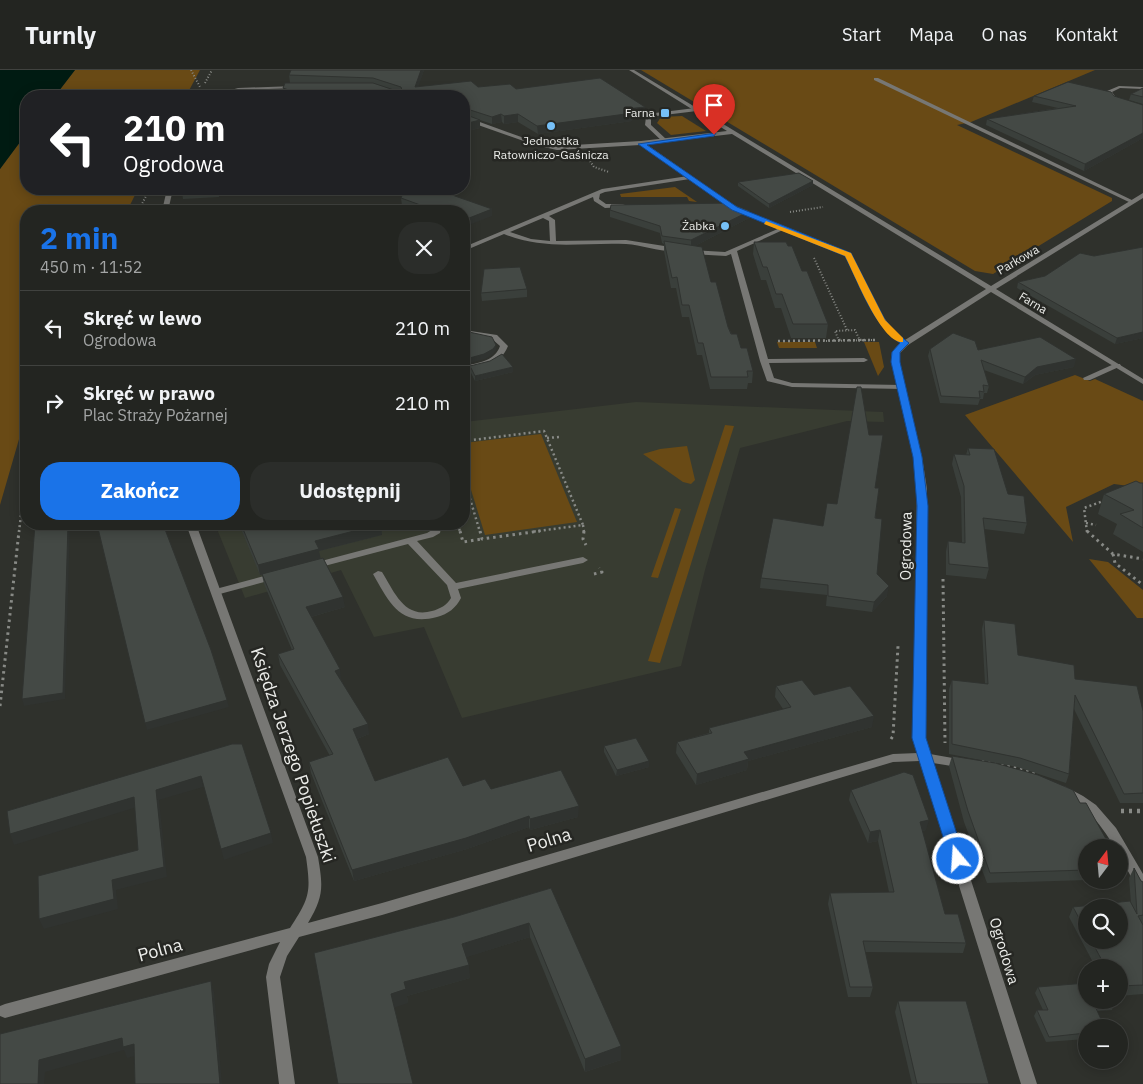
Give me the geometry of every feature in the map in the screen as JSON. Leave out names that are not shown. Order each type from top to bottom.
[{"type":"street","name":"Farna","points":[[631,70],[1143,382]]},
{"type":"street","points":[[876,80],[1143,207]]},
{"type":"street","points":[[1143,88],[1119,87],[1109,91],[1115,100],[1143,108]]},
{"type":"street","points":[[234,90],[299,88]]},
{"type":"street","points":[[665,141],[648,126],[648,118],[655,115],[695,110]]},
{"type":"street","points":[[470,120],[551,147],[572,148],[641,144],[732,132]]},
{"type":"street","points":[[641,144],[728,205],[782,229],[839,249],[852,257],[882,320],[892,334],[905,343]]},
{"type":"street","points":[[470,246],[597,193],[613,188],[688,178]]},
{"type":"street","points":[[597,193],[596,200],[601,204],[629,206]]},
{"type":"street","name":"Parkowa","points":[[905,343],[990,289],[1014,277],[1143,195]]},
{"type":"street","points":[[716,206],[728,205]]},
{"type":"street","points":[[542,215],[552,221],[553,242]]},
{"type":"street","points":[[504,232],[523,240],[626,242],[708,254],[734,251],[782,229]]},
{"type":"street","points":[[734,251],[770,380],[786,385],[901,387]]},
{"type":"street","points":[[470,333],[494,337],[504,346],[502,352],[494,360],[470,366]]},
{"type":"street","name":"Ogrodowa","points":[[905,343],[896,352],[895,357],[918,457],[922,489],[918,730],[924,756],[1029,1084]]},
{"type":"street","points":[[764,361],[864,360]]},
{"type":"street","points":[[1086,378],[1117,366]]},
{"type":"street","name":"Księdza Jerzego Popiełuszki","points":[[192,530],[312,857],[316,883],[314,895],[294,933],[278,957],[273,977],[287,1084]]},
{"type":"street","points":[[306,568],[434,534],[436,530]]},
{"type":"street","points":[[378,574],[398,608],[411,617],[431,616],[448,608],[456,598],[453,586],[410,541]]},
{"type":"street","points":[[453,586],[583,560]]},
{"type":"street","points":[[216,592],[286,573]]},
{"type":"street","name":"Polna","points":[[5,1011],[382,909],[893,758],[924,756],[977,763]]},
{"type":"street","points":[[1053,786],[1076,796],[1099,813],[1143,886]]},
{"type":"path","points":[[812,253],[847,330]]},
{"type":"path","points":[[775,341],[879,340]]},
{"type":"path","points":[[460,530],[463,542],[583,525],[544,431],[470,440]]},
{"type":"path","points":[[547,438],[559,437]]},
{"type":"path","points":[[1109,499],[1084,508],[1087,532],[1113,554],[1143,559]]},
{"type":"path","points":[[470,503],[482,539]]},
{"type":"path","points":[[1086,523],[1096,525]]},
{"type":"path","points":[[0,706],[20,525]]},
{"type":"path","points":[[1113,554],[1115,562],[1143,585]]},
{"type":"path","points":[[943,571],[946,760]]},
{"type":"path","points":[[886,742],[893,736],[898,636]]},
{"type":"path","points":[[977,763],[1020,768],[1038,775]]},
{"type":"path","points":[[1115,805],[1120,811],[1143,811]]},
{"type":"shaded area","points":[[0,70],[75,70],[60,90],[20,90],[20,142],[0,169]]},
{"type":"shaded area","points":[[75,70],[200,70],[189,90],[60,90]]},
{"type":"shaded area","points":[[641,70],[1095,70],[971,122],[957,125],[1112,198],[1112,201],[993,274],[975,271]]},
{"type":"shaded area","points":[[682,116],[706,131],[671,135],[657,123],[661,117]]},
{"type":"shaded area","points":[[20,142],[20,195],[135,195],[130,205],[20,205],[20,436],[0,505],[0,169]]},
{"type":"shaded area","points":[[675,187],[697,202],[689,201],[687,197],[621,197],[620,194]]},
{"type":"shaded area","points":[[777,342],[815,342],[817,348],[779,348]]},
{"type":"shaded area","points":[[864,342],[879,342],[884,367],[878,376]]},
{"type":"shaded area","points":[[1075,375],[1090,381],[1095,379],[1143,401],[1143,488],[1114,484],[1066,507],[1073,542],[965,415]]},
{"type":"shaded area","points":[[636,402],[883,412],[884,422],[847,421],[740,448],[705,570],[681,666],[462,718],[424,627],[374,637],[341,570],[245,598],[217,530],[470,530],[470,421]]},
{"type":"shaded area","points":[[725,425],[734,426],[660,663],[648,661]]},
{"type":"shaded area","points":[[541,434],[577,522],[485,535],[470,486],[470,442]]},
{"type":"shaded area","points":[[687,446],[695,480],[691,484],[683,482],[643,454],[660,449]]},
{"type":"shaded area","points":[[675,508],[681,509],[658,578],[651,577]]},
{"type":"shaded area","points":[[1089,559],[1108,562],[1143,590],[1143,618],[1137,618]]},
{"type":"building","points":[[291,70],[421,70],[415,87],[471,81],[478,87],[510,84],[516,89],[600,78],[645,107],[626,109],[633,113],[537,126],[518,114],[504,116],[501,114],[492,117],[470,110],[470,90],[402,90],[401,87],[373,78],[289,75]]},
{"type":"building","points":[[1068,82],[1111,92],[1114,96],[1143,105],[1143,133],[1085,164],[987,119],[1076,106],[1034,96]]},
{"type":"building","points":[[285,83],[373,83],[394,90],[289,90],[283,88]]},
{"type":"building","points":[[1143,88],[1143,97],[1131,94]]},
{"type":"building","points":[[470,116],[480,120],[470,122]]},
{"type":"building","points":[[799,173],[813,181],[769,204],[738,182]]},
{"type":"building","points":[[402,195],[452,195],[492,209],[470,218],[470,205],[420,205],[401,198]]},
{"type":"building","points":[[730,203],[750,211],[691,240],[662,236],[660,226],[610,210],[611,205]]},
{"type":"building","points":[[664,241],[702,247],[711,282],[716,282],[731,334],[737,334],[741,348],[747,348],[753,371],[747,371],[748,377],[711,377],[703,343],[698,343],[689,305],[682,305],[677,277],[672,278]]},
{"type":"building","points":[[754,242],[786,242],[788,246],[792,246],[802,271],[807,271],[828,324],[793,324],[782,294],[776,294],[767,267],[763,267]]},
{"type":"building","points":[[1143,247],[1143,332],[1117,338],[1018,282],[1045,276],[1080,253],[1094,256]]},
{"type":"building","points":[[520,267],[527,289],[481,293],[484,269]]},
{"type":"building","points":[[470,332],[492,337],[496,345],[484,354],[470,358]]},
{"type":"building","points":[[953,333],[975,341],[978,350],[1040,337],[1076,359],[1037,367],[1025,377],[981,360],[989,386],[983,385],[984,392],[979,391],[980,398],[941,396],[930,349]]},
{"type":"building","points":[[502,354],[513,367],[475,376],[470,366],[490,361]]},
{"type":"building","points":[[857,387],[861,387],[869,435],[883,435],[875,488],[879,488],[875,518],[882,519],[877,574],[889,586],[874,602],[828,596],[828,585],[761,578],[773,518],[823,526],[827,503],[837,504]]},
{"type":"building","points":[[968,448],[994,449],[1008,494],[1024,496],[1027,523],[983,518],[989,568],[949,564],[948,541],[965,543],[964,486],[954,454],[970,455]]},
{"type":"building","points":[[1136,481],[1143,483],[1143,528],[1120,514],[1134,510],[1104,494]]},
{"type":"building","points":[[35,530],[68,530],[63,693],[22,699]]},
{"type":"building","points":[[98,530],[165,530],[211,650],[227,700],[145,723]]},
{"type":"building","points":[[243,530],[358,530],[315,541],[319,549],[258,565]]},
{"type":"building","points":[[323,558],[343,597],[306,607],[340,669],[335,671],[368,724],[353,729],[375,781],[448,757],[463,786],[485,779],[491,789],[561,770],[579,806],[530,819],[529,816],[466,838],[352,870],[309,762],[333,754],[278,654],[294,649],[262,574]]},
{"type":"building","points":[[984,620],[1015,624],[1018,655],[1074,665],[1075,679],[1137,686],[1143,711],[1143,793],[1124,794],[1075,695],[1069,774],[1020,758],[952,744],[952,680],[988,684]]},
{"type":"building","points":[[802,680],[814,695],[850,686],[874,716],[744,752],[749,759],[697,774],[677,742],[712,733],[709,728],[791,707],[776,686]]},
{"type":"building","points":[[636,738],[649,761],[617,770],[604,746]]},
{"type":"building","points":[[232,744],[242,744],[271,833],[221,849],[201,776],[156,790],[164,867],[112,880],[114,899],[39,919],[38,876],[138,850],[134,797],[10,834],[7,811]]},
{"type":"building","points":[[952,756],[995,763],[1038,775],[1073,790],[1080,803],[1086,803],[1106,839],[1078,839],[1078,870],[990,873],[968,811]]},
{"type":"building","points":[[904,772],[913,775],[929,820],[920,822],[945,914],[958,914],[966,943],[863,941],[873,987],[850,987],[830,893],[894,892],[880,830],[870,832],[851,790]]},
{"type":"building","points":[[1134,868],[1143,882],[1143,915],[1138,916],[1143,925],[1143,985],[1128,986],[1128,959],[1101,959],[1096,949],[1128,949],[1128,901],[1130,901],[1137,914]]},
{"type":"building","points":[[551,888],[621,1046],[585,1059],[529,923],[462,944],[469,965],[404,982],[406,989],[391,994],[413,1084],[338,1084],[314,953],[454,917]]},
{"type":"building","points":[[1078,906],[1078,916],[1073,907]]},
{"type":"building","points":[[211,981],[220,1084],[135,1084],[134,1044],[123,1047],[122,1038],[39,1060],[38,1084],[0,1084],[0,1034]]},
{"type":"building","points":[[1078,984],[1078,1009],[1096,1009],[1101,1019],[1078,1019],[1078,1034],[1049,1037],[1037,1010],[1048,1010],[1038,987]]},
{"type":"building","points":[[898,1001],[966,1001],[989,1084],[917,1084]]},
{"type":"slow traffic","points":[[766,223],[839,249],[852,257],[882,320],[888,330],[900,340]]},
{"type":"place","name":"Farna","points":[[665,113]]},
{"type":"place","name":"Jednostka Ratowniczo-Gaśnicza","points":[[551,126]]},
{"type":"place","name":"Żabka","points":[[725,226]]},
{"type":"route","points":[[714,135],[641,144],[728,205],[768,224],[839,249],[852,257],[888,330],[905,343],[896,352],[895,362],[918,457],[923,506],[918,730],[924,756],[958,859]]}]
